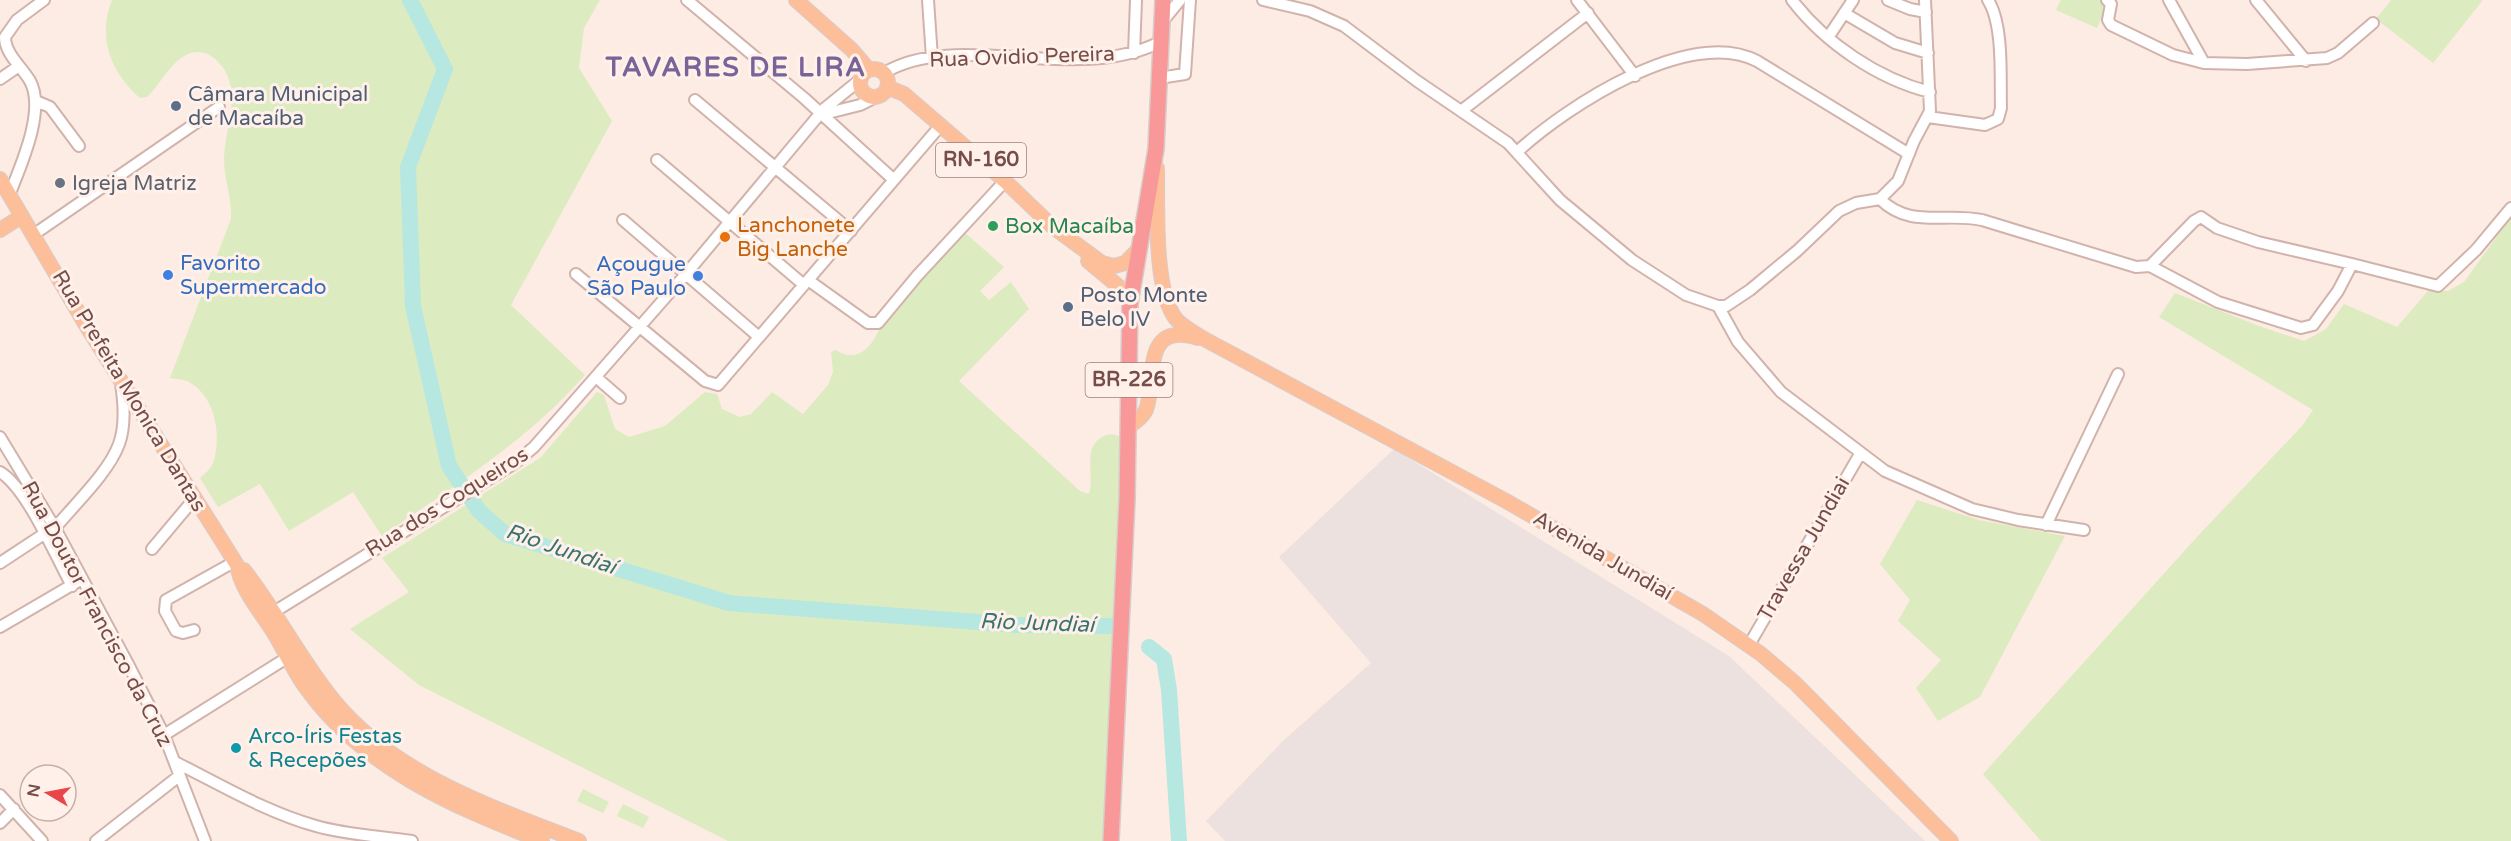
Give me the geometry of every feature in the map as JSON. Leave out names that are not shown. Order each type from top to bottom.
[{"type":"highway","name":"BR-226","points":[[1112,841],[1129,426],[1130,304],[1156,149],[1163,0]]},
{"type":"main road","points":[[795,0],[852,50],[865,75],[864,93],[876,97],[883,93],[885,80]]},
{"type":"main road","name":"RN-160","points":[[865,75],[876,69],[885,80],[941,125],[1070,241],[1083,257],[1118,286],[1130,304]]},
{"type":"main road","name":"Avenida Jundiaí","points":[[1156,149],[1159,249],[1164,292],[1176,320],[1206,340],[1422,454],[1623,565],[1749,645],[1795,683],[1951,841]]},
{"type":"main road","name":"Rua Prefeita Monica Dantas","points":[[0,179],[194,499],[236,563],[244,571],[294,654],[336,704],[407,764],[463,794],[579,841]]},
{"type":"main road","points":[[0,230],[22,216]]},
{"type":"main road","name":"RN-160","points":[[1070,241],[1109,266],[1125,263],[1138,250]]},
{"type":"main road","name":"Avenida Jundiaí","points":[[1129,426],[1138,420],[1147,408],[1151,368],[1161,344],[1168,337],[1179,334],[1206,340]]},
{"type":"main road","name":"Rua Prefeita Monica Dantas","points":[[294,654],[304,684],[343,729],[399,775],[456,807],[542,841]]},
{"type":"street","points":[[10,194],[26,150],[36,101],[33,87],[7,49],[6,34],[17,20],[43,0]]},
{"type":"street","points":[[687,0],[724,29],[894,180]]},
{"type":"street","points":[[928,0],[932,58]]},
{"type":"street","points":[[1134,53],[1136,0]]},
{"type":"street","points":[[1161,22],[1180,0]]},
{"type":"street","points":[[1159,78],[1185,74],[1190,0]]},
{"type":"street","points":[[1263,0],[1310,11],[1344,26],[1499,136],[1517,152],[1560,200],[1613,245],[1671,287],[1703,303],[1718,306],[1726,306],[1750,290],[1797,251],[1839,211],[1856,203],[1880,199],[1898,181],[1917,134],[1928,117],[1930,92],[1925,0]]},
{"type":"street","points":[[1577,0],[1635,76]]},
{"type":"street","points":[[1792,0],[1829,36],[1871,69],[1930,92]]},
{"type":"street","points":[[1829,36],[1852,0]]},
{"type":"street","points":[[1888,0],[1910,9],[1926,12]]},
{"type":"street","points":[[1928,117],[1985,125],[1997,121],[2000,114],[1997,29],[1988,0]]},
{"type":"street","points":[[2107,0],[2111,4],[2110,25],[2173,55],[2204,63],[2247,64],[2306,61],[2333,56],[2373,24]]},
{"type":"street","points":[[2169,0],[2204,63]]},
{"type":"street","points":[[2271,0],[2259,4],[2306,61]]},
{"type":"street","points":[[1461,111],[1588,14]]},
{"type":"street","points":[[1844,14],[1880,36],[1928,52]]},
{"type":"street","name":"Rua Ovidio Pereira","points":[[885,80],[907,64],[932,58],[966,56],[1070,60],[1134,53],[1161,42]]},
{"type":"street","points":[[1517,152],[1569,110],[1635,76],[1675,58],[1720,51],[1740,54],[1835,107],[1909,154]]},
{"type":"street","points":[[0,79],[20,66]]},
{"type":"street","name":"Rua dos Coqueiros","points":[[270,615],[514,463],[534,447],[597,378],[820,115],[865,75]]},
{"type":"street","points":[[820,115],[860,105],[876,97]]},
{"type":"street","points":[[695,100],[774,169],[851,231]]},
{"type":"street","points":[[36,101],[50,107],[79,146]]},
{"type":"street","points":[[33,235],[219,107]]},
{"type":"street","points":[[576,274],[709,384],[718,385],[941,125]]},
{"type":"street","points":[[657,160],[806,283],[868,323],[878,323],[917,276],[1005,181]]},
{"type":"street","points":[[1880,199],[1891,209],[1915,218],[1969,217],[2044,237],[2121,265],[2150,266],[2218,302],[2301,328],[2313,325],[2338,291],[2352,264]]},
{"type":"street","points":[[2150,266],[2194,220],[2201,217],[2217,228],[2258,242],[2438,286],[2476,250],[2511,208]]},
{"type":"street","points":[[623,220],[759,337]]},
{"type":"street","points":[[1718,306],[1738,342],[1781,392],[1885,471],[1925,487],[1952,502],[1996,516],[2084,530]]},
{"type":"street","points":[[2046,525],[2118,374]]},
{"type":"street","points":[[597,378],[620,398]]},
{"type":"street","points":[[55,528],[103,469],[119,444],[123,409],[121,381]]},
{"type":"street","name":"Rua Doutor Francisco da Cruz","points":[[0,437],[55,528],[164,735],[205,841]]},
{"type":"street","name":"Travessa Jundiai","points":[[1749,645],[1860,454]]},
{"type":"street","points":[[0,472],[18,488],[72,586]]},
{"type":"street","points":[[153,549],[194,499]]},
{"type":"street","points":[[0,563],[44,534]]},
{"type":"street","points":[[194,630],[183,633],[176,631],[165,611],[166,600],[236,563]]},
{"type":"street","points":[[0,627],[82,579]]},
{"type":"street","points":[[164,735],[294,654]]},
{"type":"street","points":[[174,762],[280,814],[338,836],[412,841]]},
{"type":"street","points":[[96,841],[179,776]]},
{"type":"street","points":[[0,795],[42,841]]},
{"type":"street","points":[[0,823],[14,809]]},
{"type":"shaded area","points":[[1394,449],[1729,656],[1925,841],[1225,841],[1206,821],[1284,740],[1371,663],[1279,557]]},
{"type":"green space","points":[[112,0],[600,0],[584,28],[579,68],[612,121],[511,305],[585,375],[538,422],[514,442],[382,536],[353,492],[289,531],[260,484],[218,507],[200,478],[212,465],[216,453],[216,430],[211,407],[198,389],[189,382],[170,378],[231,219],[224,159],[231,106],[229,80],[224,69],[214,58],[202,52],[195,52],[176,62],[147,97],[140,98],[121,77],[110,54],[106,27]]},
{"type":"green space","points":[[2061,0],[2102,0],[2108,3],[2097,28],[2056,10]]},
{"type":"green space","points":[[2391,0],[2483,0],[2433,63],[2376,19]]},
{"type":"green space","points":[[2511,217],[2511,841],[2041,841],[1983,774],[2196,538],[2302,426],[2313,410],[2159,317],[2175,293],[2304,341],[2326,329],[2344,304],[2397,327],[2428,291],[2448,291],[2464,282]]},
{"type":"green space","points":[[963,231],[1004,267],[980,291],[989,300],[1011,282],[1029,309],[959,381],[1080,491],[1089,494],[1091,454],[1097,441],[1113,434],[1126,441],[1116,841],[728,841],[419,685],[350,629],[409,592],[382,558],[540,458],[597,392],[604,395],[615,429],[629,437],[665,426],[705,392],[717,394],[722,409],[740,417],[751,414],[772,392],[803,414],[828,385],[833,372],[831,352],[836,350],[853,355],[867,348],[873,342],[883,317]]},
{"type":"green space","points":[[1917,500],[1979,520],[2065,536],[1980,697],[1938,721],[1916,688],[1941,660],[1898,621],[1910,600],[1880,564]]},
{"type":"green space","points":[[583,789],[609,802],[603,813],[577,801]]},
{"type":"green space","points":[[623,804],[649,817],[643,828],[617,816]]},
{"type":"waterway","name":"Rio Jundiaí","points":[[410,0],[445,69],[408,167],[413,306],[449,466],[479,511],[505,534],[729,603],[1017,625],[1110,626]]},
{"type":"waterway","name":"Rio Jundiaí","points":[[1149,647],[1164,659],[1169,690],[1179,841]]},
{"type":"place","name":"Câmara Municipal de Macaíba","points":[[176,106]]},
{"type":"place","name":"Igreja Matriz","points":[[60,183]]},
{"type":"place","name":"Box Macaíba","points":[[993,226]]},
{"type":"place","name":"Lanchonete Big Lanche","points":[[725,237]]},
{"type":"place","name":"Favorito Supermercado","points":[[168,275]]},
{"type":"place","name":"Açougue São Paulo","points":[[698,276]]},
{"type":"place","name":"Posto Monte Belo IV","points":[[1068,307]]},
{"type":"place","name":"Arco-Íris Festas & Recepões","points":[[236,748]]},
{"type":"district","name":"TAVARES DE LIRA","points":[[736,67]]}]
